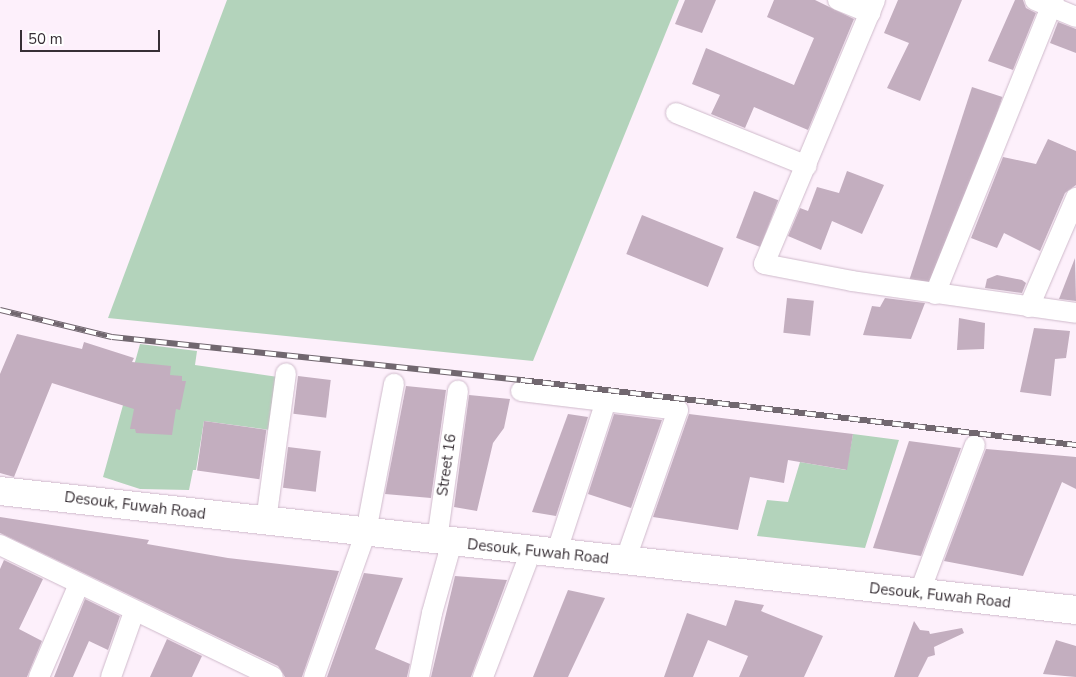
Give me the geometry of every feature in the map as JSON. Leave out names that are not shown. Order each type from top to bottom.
[{"type":"main road","name":"Desouk, Fuwah Road","points":[[0,491],[1076,610]]},
{"type":"street","points":[[838,0],[872,6],[807,166],[764,264],[935,294],[1076,313]]},
{"type":"street","points":[[935,294],[1046,2],[1076,17]]},
{"type":"street","points":[[676,113],[807,166]]},
{"type":"street","points":[[1029,307],[1076,198]]},
{"type":"street","points":[[266,521],[286,373]]},
{"type":"street","points":[[314,677],[366,532],[394,384]]},
{"type":"street","name":"Street 16","points":[[419,677],[444,541],[458,390]]},
{"type":"street","points":[[521,391],[678,410],[625,561]]},
{"type":"street","points":[[483,677],[543,552],[606,401]]},
{"type":"street","points":[[919,594],[975,445]]},
{"type":"street","points":[[2,550],[79,584],[273,677]]},
{"type":"street","points":[[39,677],[79,584]]},
{"type":"street","points":[[111,677],[134,612]]},
{"type":"green space","points":[[227,0],[679,0],[533,361],[108,318]]},
{"type":"green space","points":[[140,344],[197,351],[195,365],[278,377],[270,430],[204,421],[196,470],[193,470],[189,490],[140,489],[103,477]]},
{"type":"green space","points":[[853,434],[899,440],[865,548],[757,536],[767,500],[788,502],[800,462],[846,470]]},
{"type":"building","points":[[685,0],[716,0],[702,33],[675,24]]},
{"type":"building","points":[[774,0],[815,0],[854,19],[808,130],[754,107],[745,128],[711,114],[720,95],[692,84],[706,48],[794,85],[814,38],[767,17]]},
{"type":"building","points":[[898,0],[962,0],[920,101],[887,88],[909,43],[884,33]]},
{"type":"building","points":[[1015,0],[1023,0],[1026,8],[1036,13],[1013,70],[988,61]]},
{"type":"building","points":[[1058,22],[1076,29],[1076,53],[1050,43]]},
{"type":"building","points":[[972,87],[1002,97],[939,291],[909,281]]},
{"type":"building","points":[[1048,139],[1076,151],[1076,185],[1065,193],[1040,251],[1004,233],[997,248],[971,238],[1003,157],[1036,164]]},
{"type":"building","points":[[847,171],[884,185],[862,234],[832,221],[821,250],[788,236],[800,208],[808,211],[817,187],[839,193]]},
{"type":"building","points":[[754,191],[778,200],[760,247],[736,238]]},
{"type":"building","points":[[642,215],[724,248],[708,287],[626,254]]},
{"type":"building","points":[[1075,258],[1076,301],[1059,299]]},
{"type":"building","points":[[997,275],[1022,280],[1026,283],[1022,293],[985,288],[987,279]]},
{"type":"building","points":[[787,298],[814,301],[810,336],[783,333]]},
{"type":"building","points":[[885,298],[925,303],[911,339],[863,335],[872,306],[880,307]]},
{"type":"building","points":[[959,318],[985,323],[984,349],[957,350]]},
{"type":"building","points":[[1034,328],[1070,331],[1066,358],[1055,359],[1051,396],[1020,392]]},
{"type":"building","points":[[17,334],[82,349],[84,342],[134,358],[132,362],[171,366],[170,375],[182,376],[182,381],[186,381],[180,410],[176,409],[172,435],[136,433],[135,429],[130,429],[134,409],[52,383],[14,477],[0,473],[0,374]]},
{"type":"building","points":[[298,376],[331,380],[326,418],[293,414]]},
{"type":"building","points":[[406,386],[446,390],[431,498],[385,494]]},
{"type":"building","points":[[469,395],[510,399],[504,428],[493,443],[477,511],[454,507]]},
{"type":"building","points":[[568,414],[588,417],[556,516],[532,512]]},
{"type":"building","points":[[614,414],[662,420],[631,508],[588,494]]},
{"type":"building","points":[[689,414],[853,434],[847,470],[788,460],[784,483],[750,477],[738,530],[653,517]]},
{"type":"building","points":[[204,421],[266,430],[259,479],[197,471]]},
{"type":"building","points":[[909,441],[961,448],[921,556],[873,548]]},
{"type":"building","points":[[288,447],[321,451],[316,492],[283,488]]},
{"type":"building","points":[[986,449],[1076,457],[1076,489],[1062,482],[1023,576],[944,561]]},
{"type":"building","points":[[0,517],[149,540],[147,544],[228,558],[339,571],[302,677],[285,677],[278,666],[0,533]]},
{"type":"building","points":[[4,560],[43,579],[19,629],[42,641],[27,677],[0,677],[0,569]]},
{"type":"building","points":[[364,573],[403,578],[375,649],[410,664],[407,677],[327,677]]},
{"type":"building","points":[[455,576],[507,580],[471,677],[431,677]]},
{"type":"building","points":[[568,590],[605,598],[568,677],[533,677]]},
{"type":"building","points":[[85,599],[120,616],[108,650],[89,641],[73,677],[54,677]]},
{"type":"building","points":[[735,600],[764,605],[761,611],[823,636],[804,677],[739,677],[748,656],[708,640],[693,677],[664,677],[687,613],[726,626]]},
{"type":"building","points":[[914,621],[920,630],[929,631],[930,634],[962,628],[964,633],[934,647],[935,655],[928,657],[918,677],[894,677]]},
{"type":"building","points":[[167,639],[202,656],[192,677],[150,677]]},
{"type":"building","points":[[1056,640],[1076,646],[1076,677],[1043,674]]},
{"type":"railway","points":[[0,310],[112,337],[521,380],[1076,445]]}]
